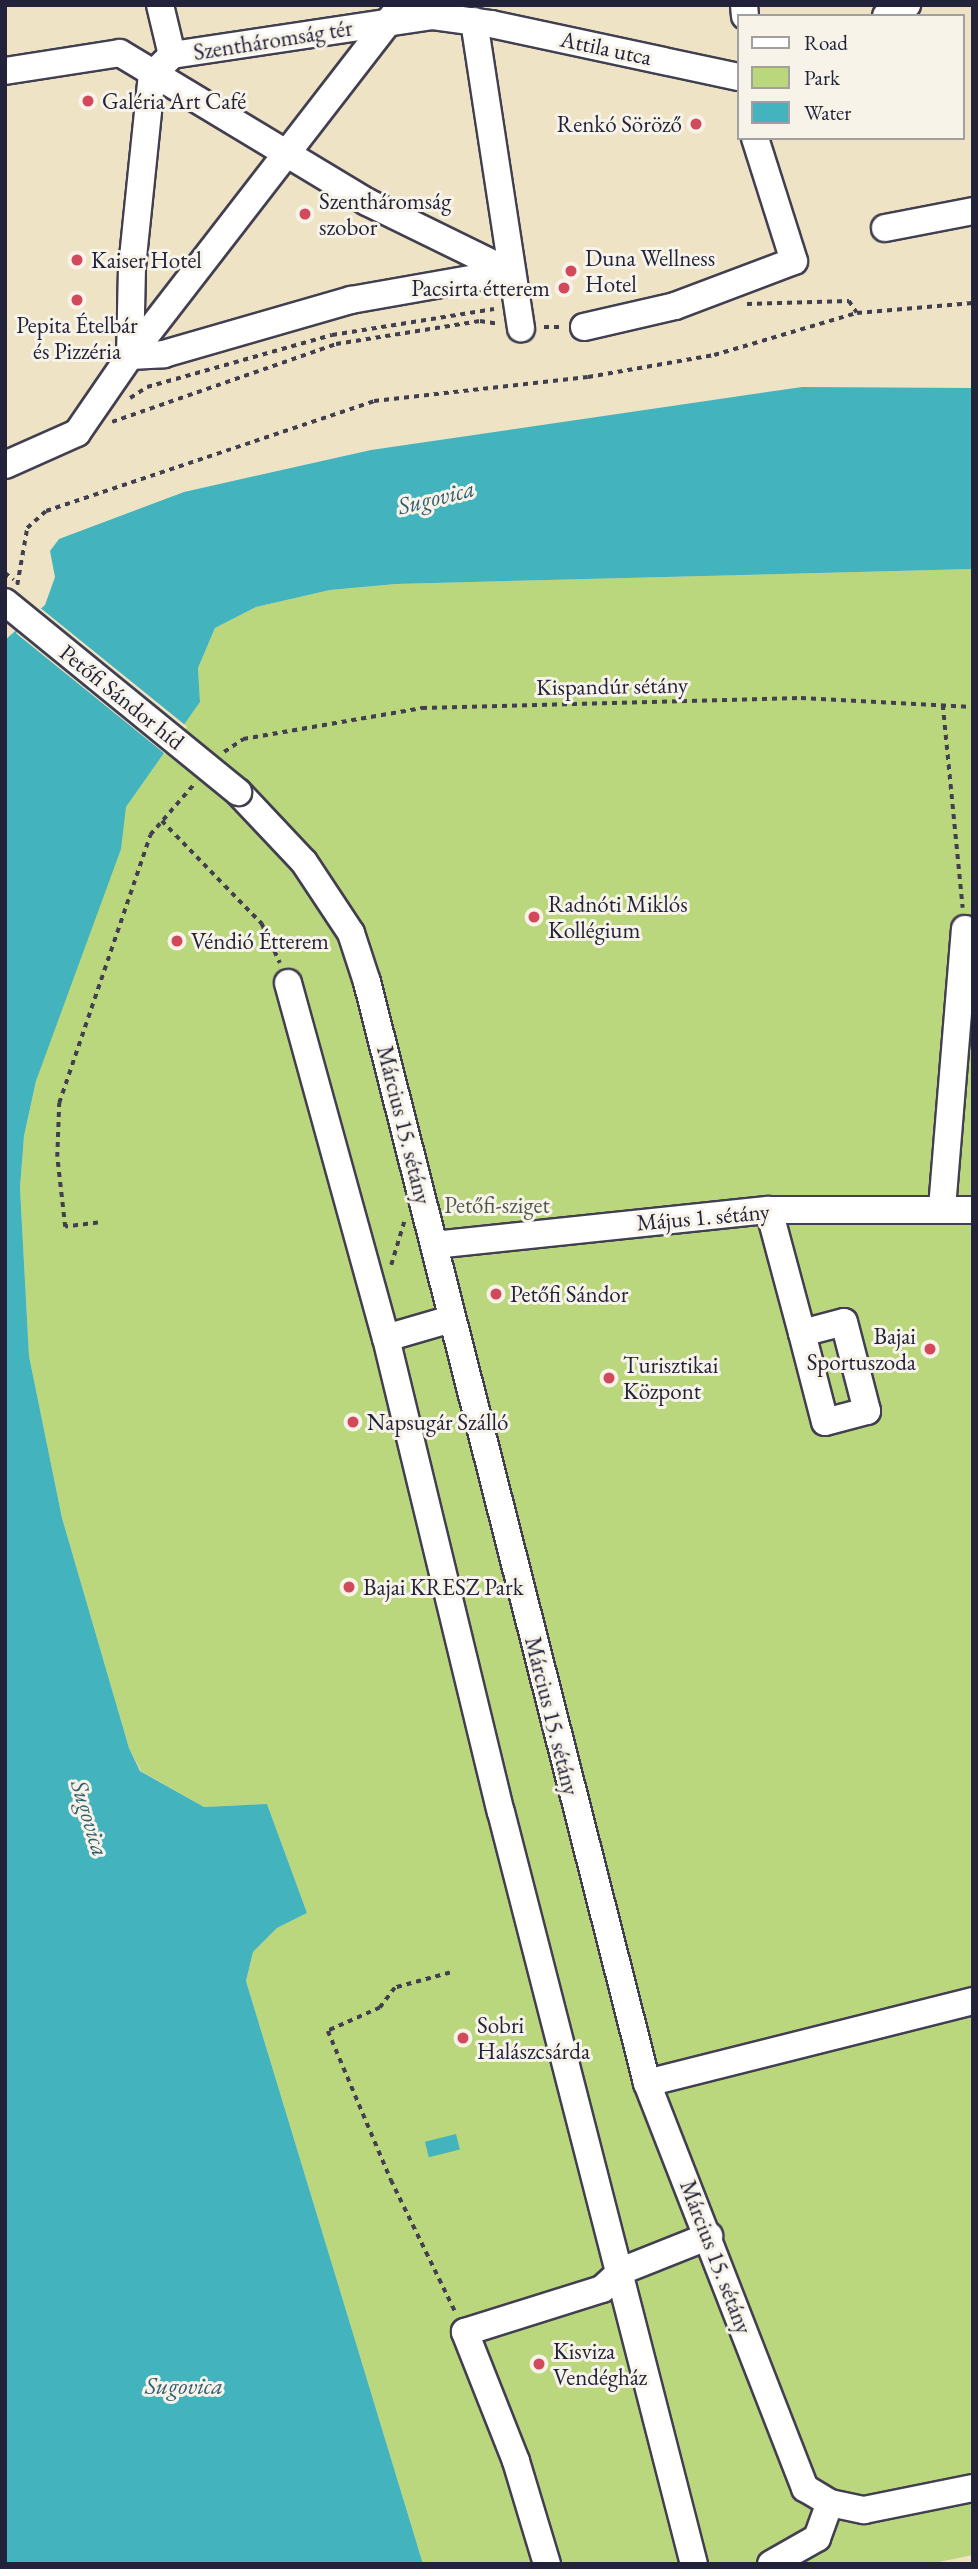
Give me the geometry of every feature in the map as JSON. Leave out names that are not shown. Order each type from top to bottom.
[{"type":"street","points":[[160,5],[172,55]]},
{"type":"street","points":[[890,14],[907,5]]},
{"type":"street","name":"Szentháromság tér","points":[[5,465],[69,439],[108,416],[131,356],[289,155],[391,11]]},
{"type":"street","name":"Szentháromság tér","points":[[152,75],[172,55],[391,11],[474,21]]},
{"type":"street","points":[[474,21],[510,272],[521,328]]},
{"type":"street","name":"Attila utca","points":[[474,21],[736,77]]},
{"type":"street","points":[[5,71],[120,54],[367,202],[510,272]]},
{"type":"street","points":[[152,75],[132,267],[131,356],[164,354],[209,343],[351,300],[510,272]]},
{"type":"street","points":[[584,327],[675,306],[794,261],[756,140]]},
{"type":"street","points":[[885,228],[973,211]]},
{"type":"street","name":"Petőfi Sándor híd","points":[[9,597],[238,792]]},
{"type":"street","name":"Március 15. sétány","points":[[238,792],[304,862],[351,933],[434,1245],[647,2083],[709,2236],[805,2488],[830,2503],[864,2510],[973,2488]]},
{"type":"street","points":[[942,1208],[965,929]]},
{"type":"street","points":[[288,983],[386,1338],[501,1812],[694,2564]]},
{"type":"street","points":[[769,1210],[802,1333]]},
{"type":"street","name":"Május 1. sétány","points":[[434,1245],[769,1210],[973,1210]]},
{"type":"street","points":[[386,1338],[451,1319]]},
{"type":"street","points":[[647,2083],[973,2001]]},
{"type":"street","points":[[547,2564],[516,2461],[465,2332],[601,2289],[621,2272],[709,2236]]},
{"type":"street","points":[[771,2564],[817,2538],[830,2503]]},
{"type":"path","points":[[742,304],[849,301],[857,313]]},
{"type":"path","points":[[9,597],[21,577],[27,528],[46,511],[374,401],[588,377],[714,355],[857,313],[973,303]]},
{"type":"path","points":[[125,402],[147,387],[332,335],[485,309],[502,310],[521,328]]},
{"type":"path","points":[[108,416],[337,344],[480,321],[521,328],[584,327]]},
{"type":"path","name":"Kispandúr sétány","points":[[216,760],[232,742],[422,708],[801,698],[973,707]]},
{"type":"path","points":[[943,705],[965,929]]},
{"type":"path","points":[[98,1223],[65,1227],[57,1157],[59,1104],[144,850],[162,821],[201,777]]},
{"type":"path","points":[[162,821],[262,924],[288,983]]},
{"type":"path","points":[[389,1270],[405,1219]]},
{"type":"path","points":[[450,1973],[395,1988],[380,2008],[328,2031],[391,2180],[465,2332]]},
{"type":"green space","name":"Petőfi-sziget","points":[[973,569],[973,2555],[929,2564],[423,2564],[246,1981],[253,1952],[277,1928],[307,1913],[267,1804],[204,1807],[141,1771],[129,1748],[62,1518],[29,1356],[20,1188],[24,1136],[36,1081],[126,807],[200,702],[198,668],[215,628],[256,607],[330,590],[396,584]]},
{"type":"water","name":"Sugovica","points":[[802,387],[973,388],[973,569],[396,584],[330,590],[256,607],[215,628],[198,668],[200,702],[126,807],[121,849],[36,1081],[24,1136],[20,1188],[29,1356],[62,1518],[129,1748],[140,1771],[204,1807],[267,1804],[307,1913],[277,1928],[253,1952],[246,1981],[423,2564],[5,2564],[5,640],[45,605],[55,577],[50,551],[59,539],[184,492],[371,450]]},
{"type":"water","points":[[456,2134],[460,2150],[429,2157],[425,2142]]},
{"type":"pier","points":[[38,606],[187,727],[165,754],[16,633]]},
{"type":"place","name":"Galéria Art Café","points":[[88,101]]},
{"type":"place","name":"Renkó Söröző","points":[[696,124]]},
{"type":"place","name":"Szentháromság szobor","points":[[305,214]]},
{"type":"place","name":"Kaiser Hotel","points":[[77,260]]},
{"type":"place","name":"Duna Wellness Hotel","points":[[571,271]]},
{"type":"place","name":"Pacsirta étterem","points":[[564,288]]},
{"type":"place","name":"Pepita Ételbár és Pizzéria","points":[[77,300]]},
{"type":"place","name":"Radnóti Miklós Kollégium","points":[[534,917]]},
{"type":"place","name":"Véndió Étterem","points":[[177,941]]},
{"type":"place","name":"Petőfi Sándor","points":[[496,1294]]},
{"type":"place","name":"Bajai Sportuszoda","points":[[930,1349]]},
{"type":"place","name":"Turisztikai Központ","points":[[609,1378]]},
{"type":"place","name":"Napsugár Szálló","points":[[353,1422]]},
{"type":"place","name":"Bajai KRESZ Park","points":[[349,1587]]},
{"type":"place","name":"Sobri Halászcsárda","points":[[463,2038]]},
{"type":"place","name":"Kisviza Vendégház","points":[[539,2364]]}]
